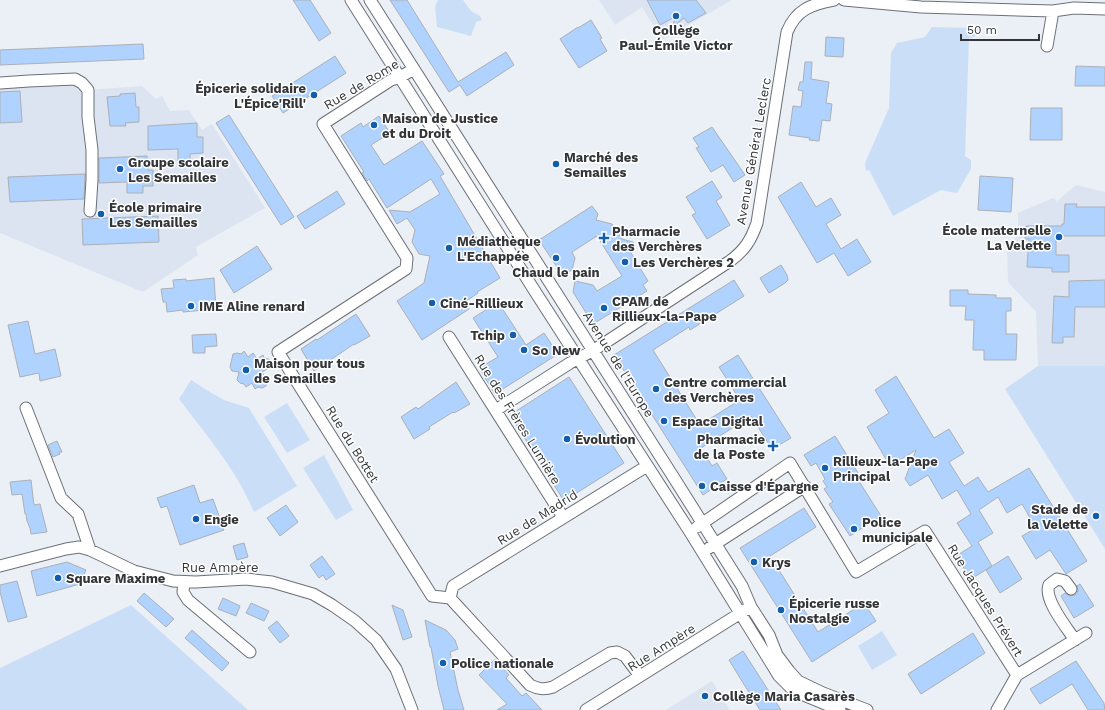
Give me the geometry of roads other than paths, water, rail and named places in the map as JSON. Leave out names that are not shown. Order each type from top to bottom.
[{"type":"street","points":[[351,0],[690,532],[779,676],[791,688],[801,694],[840,710]]},
{"type":"street","name":"Avenue de l'Europe","points":[[370,0],[703,523],[742,586],[751,607],[769,635],[778,655],[789,672],[798,681],[818,691],[867,710]]},
{"type":"street","name":"Avenue Général Leclerc","points":[[496,410],[578,358],[594,350],[730,261],[747,245],[757,223],[787,32],[794,18],[803,11],[812,5],[834,0]]},
{"type":"street","points":[[844,0],[921,7],[985,5],[1053,11],[1074,8],[1105,9]]},
{"type":"street","points":[[1047,46],[1053,11]]},
{"type":"street","name":"Rue de Rome","points":[[323,124],[391,80],[414,69]]},
{"type":"street","points":[[0,83],[75,78],[88,90],[92,165],[90,211]]},
{"type":"street","name":"Rue du Bottet","points":[[323,124],[407,258],[406,269],[278,352],[432,596],[450,598]]},
{"type":"street","name":"Rue des Frères Lumière","points":[[449,337],[564,517]]},
{"type":"street","points":[[26,408],[61,498],[78,514],[90,550]]},
{"type":"street","name":"Rue Jacques Prévert","points":[[690,532],[790,463],[856,572],[925,531],[1017,675]]},
{"type":"street","name":"Rue de Madrid","points":[[450,598],[453,586],[647,466]]},
{"type":"street","points":[[702,552],[804,486]]},
{"type":"street","name":"Rue Ampère","points":[[0,566],[79,547],[90,550],[134,571],[173,581],[184,582],[246,579],[272,582],[313,594],[359,624],[376,640],[396,669],[412,710]]},
{"type":"street","points":[[1071,589],[1065,581],[1057,580],[1049,585],[1048,593],[1049,599],[1075,640]]},
{"type":"street","points":[[184,582],[183,592],[188,600],[250,652]]},
{"type":"street","points":[[450,598],[530,685],[537,688],[546,689],[553,687],[610,653],[617,652],[625,656],[640,676]]},
{"type":"street","name":"Rue Ampère","points":[[586,710],[751,607]]},
{"type":"street","points":[[997,710],[1017,675],[1086,633]]},
{"type":"place","name":"Collège Paul-Émile Victor","points":[[676,16]]},
{"type":"place","name":"Épicerie solidaire L'Épice'Rill'","points":[[314,95]]},
{"type":"place","name":"Maison de Justice et du Droit","points":[[374,125]]},
{"type":"place","name":"Marché des Semailles","points":[[556,164]]},
{"type":"place","name":"Groupe scolaire Les Semailles","points":[[120,169]]},
{"type":"place","name":"École primaire Les Semailles","points":[[101,214]]},
{"type":"place","name":"École maternelle La Velette","points":[[1059,237]]},
{"type":"place","name":"Pharmacie des Verchères","points":[[604,238]]},
{"type":"place","name":"Médiathèque L'Echappée","points":[[449,248]]},
{"type":"place","name":"Chaud le pain","points":[[556,258]]},
{"type":"place","name":"Les Verchères 2","points":[[625,262]]},
{"type":"place","name":"Ciné-Rillieux","points":[[432,303]]},
{"type":"place","name":"IME Aline renard","points":[[191,306]]},
{"type":"place","name":"CPAM de Rillieux-la-Pape","points":[[604,308]]},
{"type":"place","name":"Tchip","points":[[513,335]]},
{"type":"place","name":"So New","points":[[524,350]]},
{"type":"place","name":"Maison pour tous de Semailles","points":[[246,370]]},
{"type":"place","name":"Centre commercial des Verchères","points":[[656,389]]},
{"type":"place","name":"Espace Digital","points":[[664,421]]},
{"type":"place","name":"Évolution","points":[[567,439]]},
{"type":"place","name":"Pharmacie de la Poste","points":[[773,446]]},
{"type":"place","name":"Rillieux-la-Pape Principal","points":[[825,468]]},
{"type":"place","name":"Caisse d'Épargne","points":[[702,486]]},
{"type":"place","name":"Stade de la Velette","points":[[1096,516]]},
{"type":"place","name":"Engie","points":[[196,519]]},
{"type":"place","name":"Police municipale","points":[[854,529]]},
{"type":"place","name":"Krys","points":[[754,562]]},
{"type":"place","name":"Square Maxime","points":[[58,578]]},
{"type":"place","name":"Épicerie russe Nostalgie","points":[[781,610]]},
{"type":"place","name":"Police nationale","points":[[443,663]]},
{"type":"place","name":"Collège Maria Casarès","points":[[705,696]]}]
